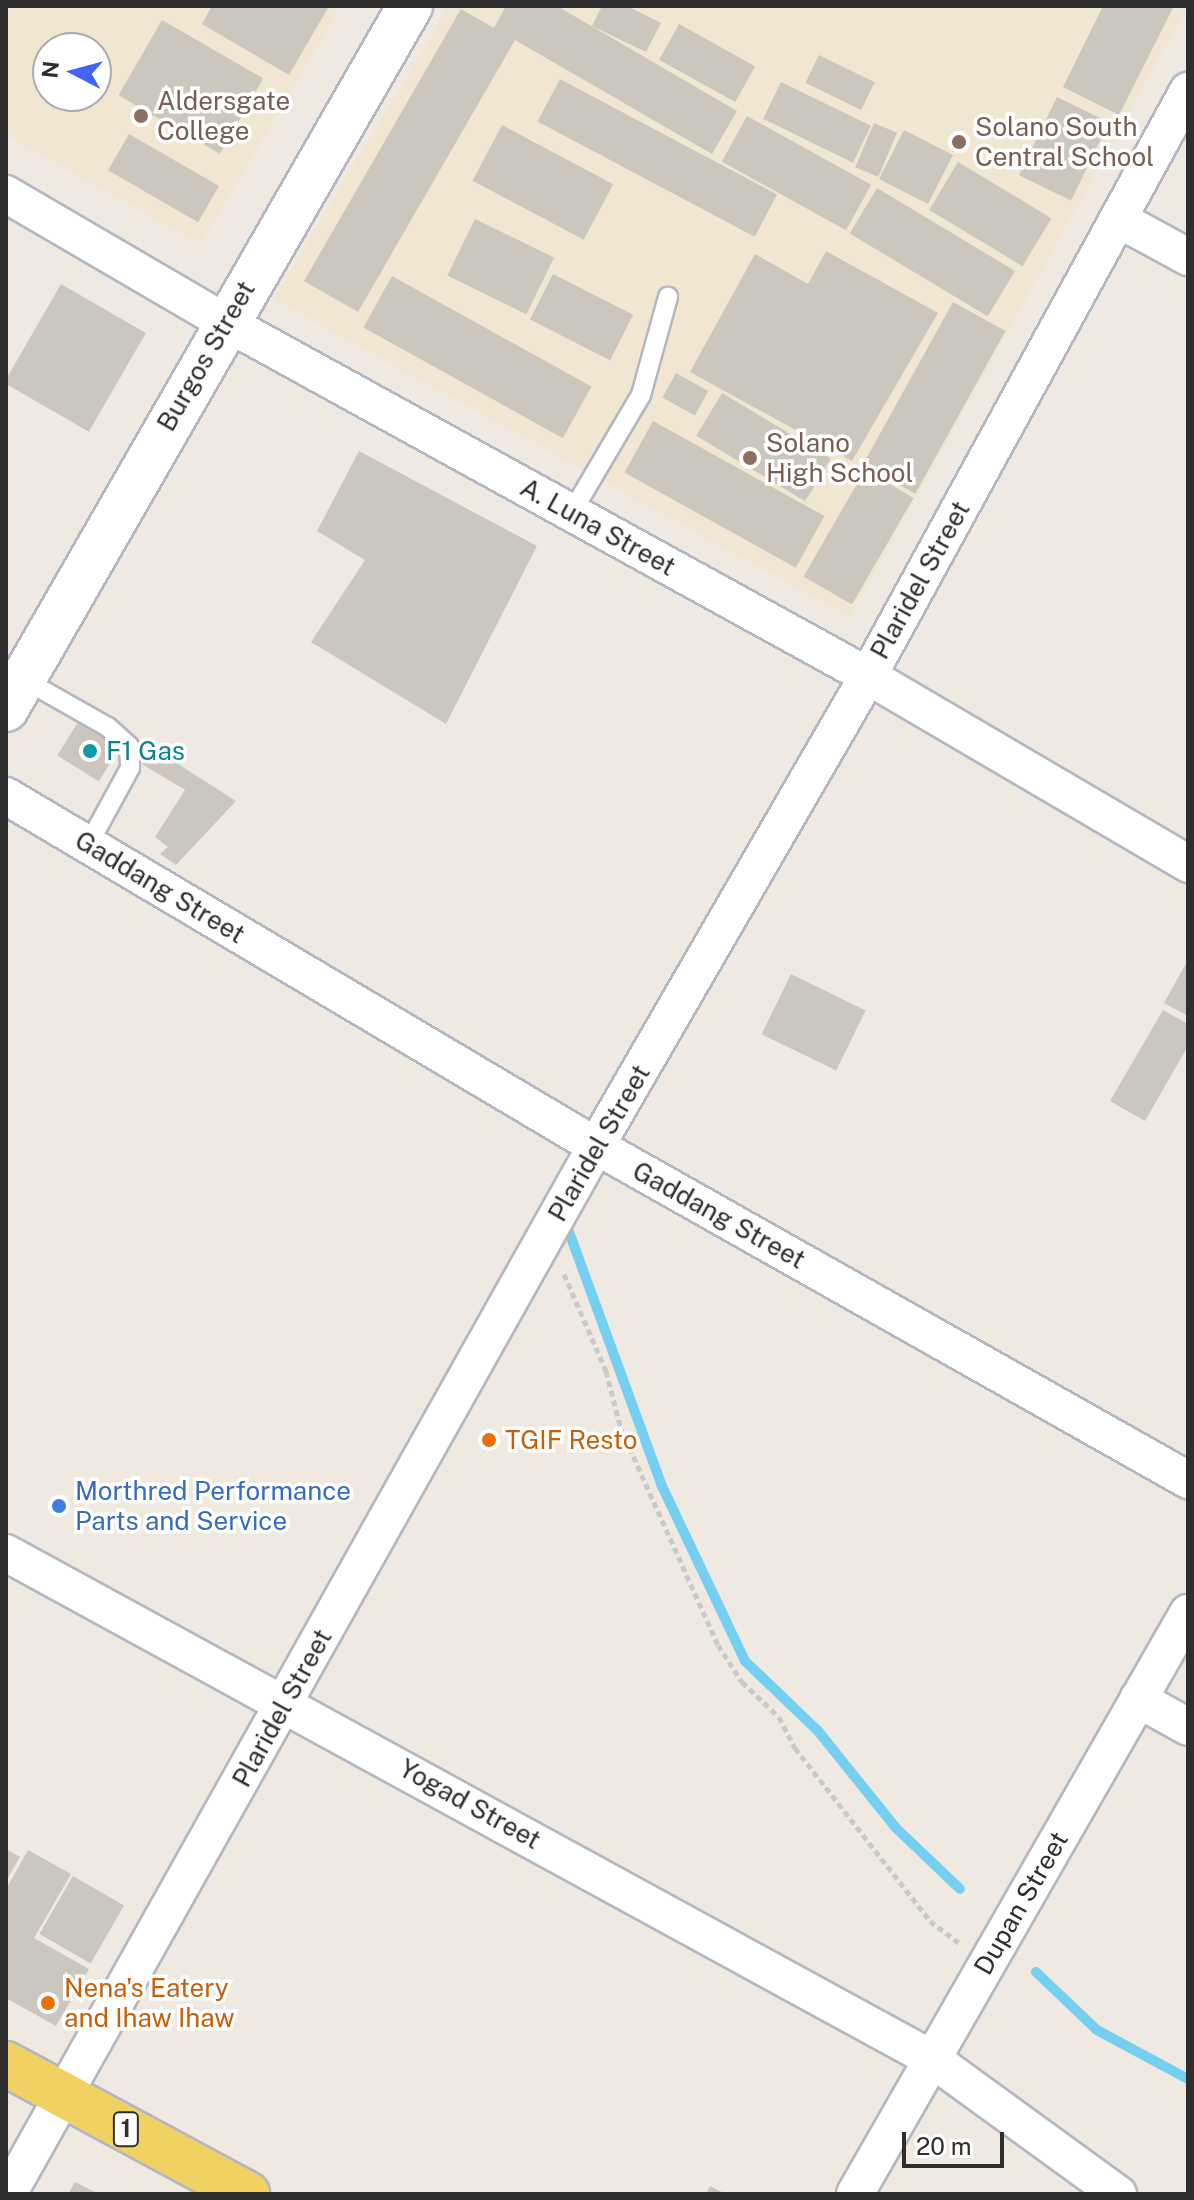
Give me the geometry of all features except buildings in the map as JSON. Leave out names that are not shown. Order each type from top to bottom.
[{"type":"main road","name":"Burgos Street","points":[[14,694],[225,322],[410,6]]},
{"type":"main road","name":"1","points":[[6,2064],[247,2194]]},
{"type":"street","name":"Plaridel Street","points":[[8,2194],[66,2096],[596,1146],[868,676],[1188,91]]},
{"type":"street","name":"A. Luna Street","points":[[6,194],[225,322],[868,676],[1188,864]]},
{"type":"street","points":[[1118,219],[1188,257]]},
{"type":"street","name":"Gaddang Street","points":[[6,796],[596,1146],[1188,1480]]},
{"type":"street","name":"Yogad Street","points":[[6,1553],[286,1702],[932,2059],[1118,2194]]},
{"type":"street","name":"Dupan Street","points":[[855,2194],[1188,1613]]},
{"type":"street","points":[[1138,1699],[1188,1727]]},
{"type":"lane","points":[[572,512],[641,395],[668,297]]},
{"type":"lane","points":[[14,694],[108,727],[129,746],[130,768],[88,845]]},
{"type":"path","points":[[547,1235],[606,1371],[621,1429],[718,1645],[742,1682],[779,1717],[795,1748],[930,1921],[987,1963]]},
{"type":"shaded area","name":"Aldersgate College","points":[[6,6],[341,6],[201,244],[6,135]]},
{"type":"shaded area","name":"Solano High School","points":[[449,6],[1188,6],[850,617],[274,299]]},
{"type":"waterway","points":[[565,1221],[661,1484],[745,1661],[818,1731],[896,1828],[960,1889]]},
{"type":"waterway","points":[[1036,1972],[1097,2030],[1188,2079]]},
{"type":"place","name":"Aldersgate College","points":[[141,116]]},
{"type":"place","name":"Solano South Central School","points":[[959,142]]},
{"type":"place","name":"Solano High School","points":[[750,458]]},
{"type":"place","name":"F1 Gas","points":[[90,751]]},
{"type":"place","name":"TGIF Resto","points":[[489,1440]]},
{"type":"place","name":"Morthred Performance Parts and Service","points":[[59,1506]]},
{"type":"place","name":"Nena's Eatery and Ihaw Ihaw","points":[[48,2003]]}]
